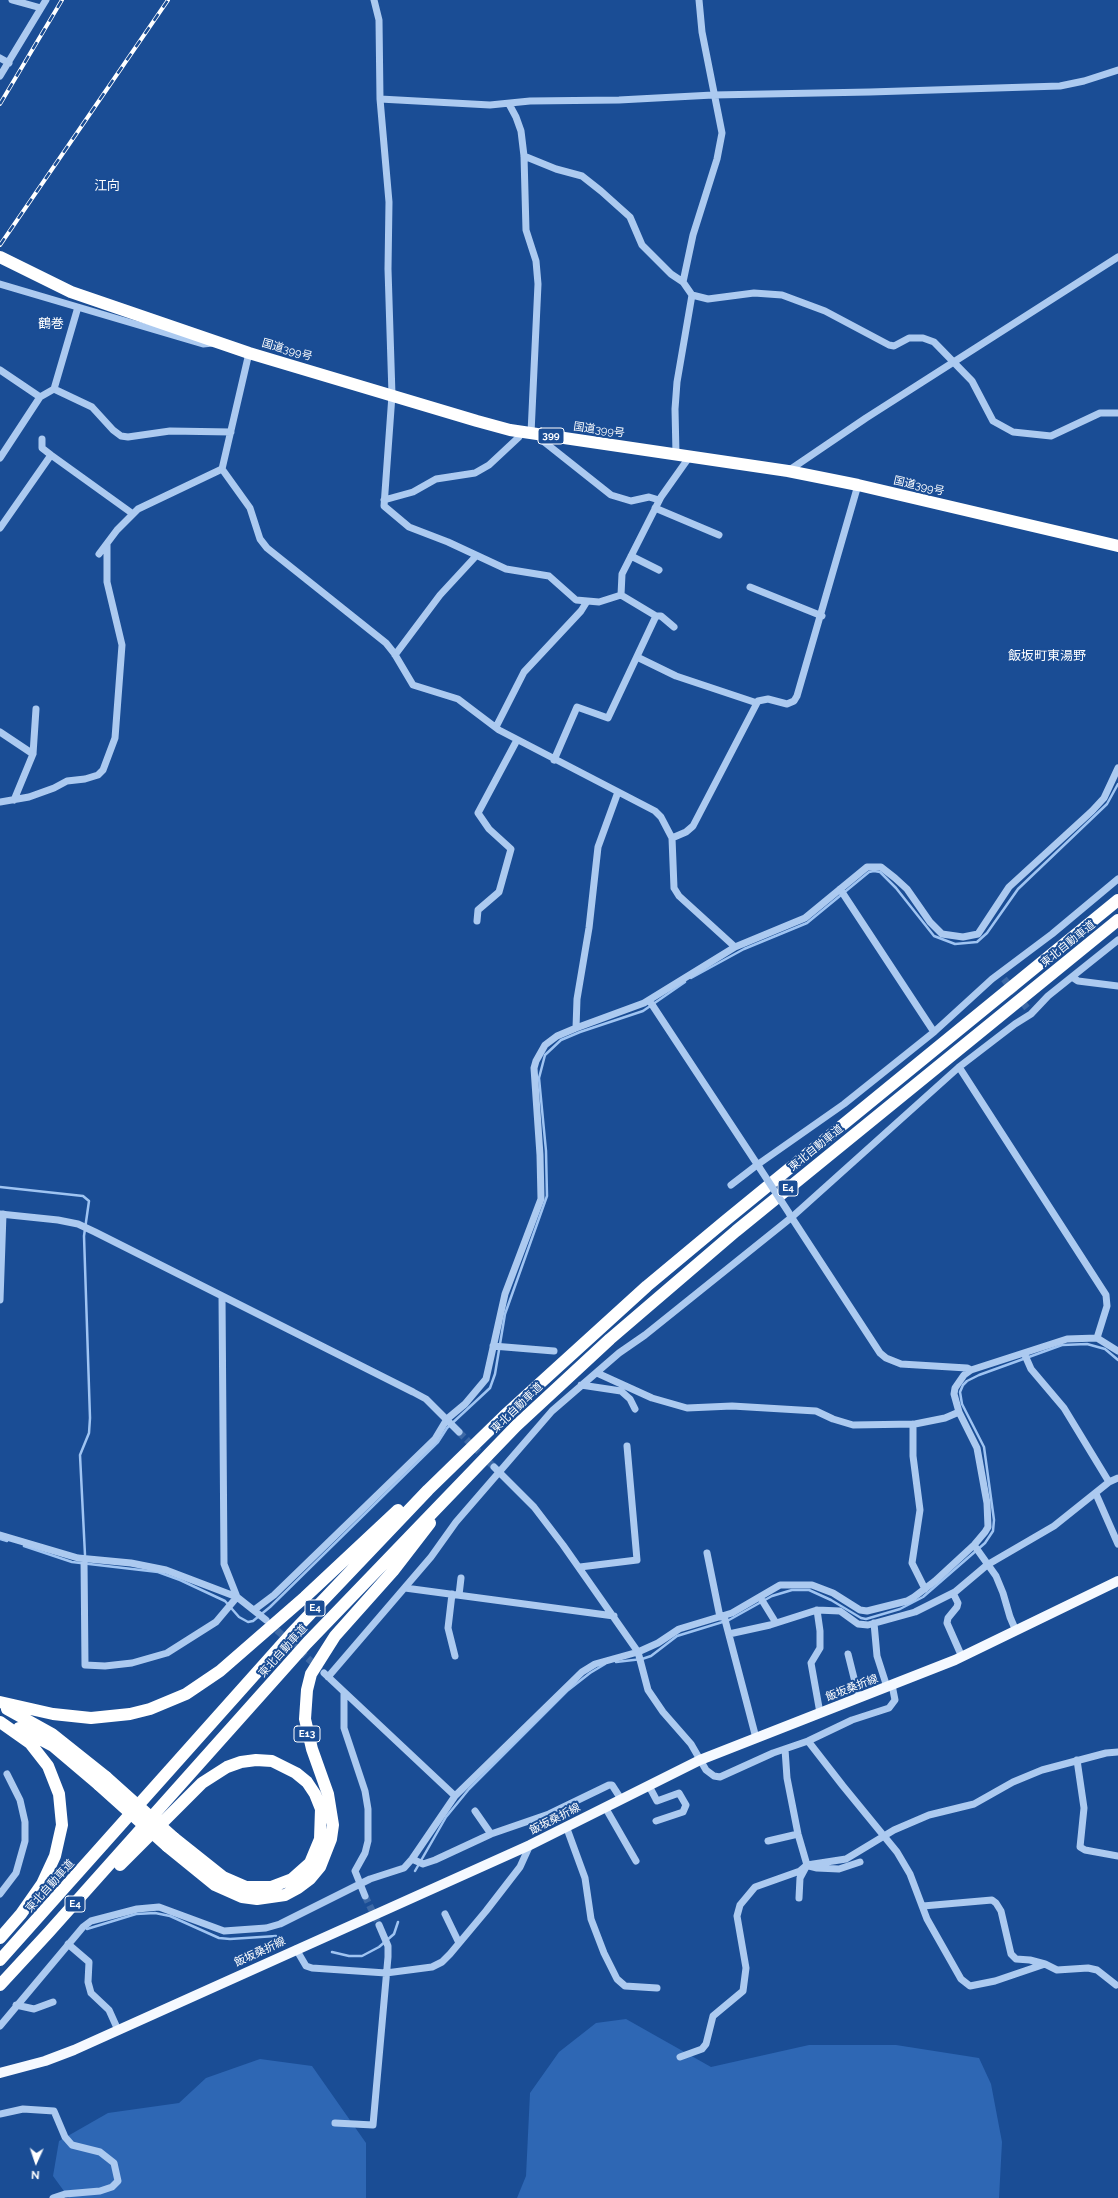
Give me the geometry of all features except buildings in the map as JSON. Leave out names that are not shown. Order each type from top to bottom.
[{"type":"highway","name":"国道399号","points":[[2,260],[71,292],[249,353],[477,421],[531,433],[788,471],[858,485],[1118,546]]},
{"type":"highway","name":"東北自動車道","points":[[0,1960],[302,1623],[428,1490],[504,1416],[648,1286],[719,1226],[1118,900]]},
{"type":"highway","name":"東北自動車道","points":[[0,1985],[55,1927],[307,1643],[470,1472],[584,1363],[730,1236],[1118,920]]},
{"type":"highway","points":[[0,1702],[53,1714],[91,1718],[143,1710],[186,1694],[220,1671],[504,1416]]},
{"type":"highway","name":"E13","points":[[0,1721],[28,1732],[48,1743],[103,1781],[171,1842],[215,1885],[229,1892],[249,1898],[271,1898],[285,1895],[310,1879],[320,1867],[331,1839],[333,1825],[328,1794],[310,1744],[305,1719],[307,1690],[311,1674],[335,1636],[393,1571],[470,1472]]},
{"type":"highway","points":[[0,1706],[52,1734],[103,1781]]},
{"type":"highway","points":[[0,1721],[30,1743],[48,1766],[59,1794],[62,1825],[55,1856],[42,1884],[21,1914],[0,1938]]},
{"type":"highway","points":[[0,1991],[202,1783],[228,1767],[256,1760],[272,1761],[284,1766],[307,1782],[315,1794],[321,1809],[320,1839],[310,1863],[292,1879],[271,1887],[246,1887],[223,1877],[171,1842]]},
{"type":"main road","name":"飯坂桑折線","points":[[0,2073],[45,2061],[118,2030],[530,1845],[700,1760],[962,1657],[1118,1581]]},
{"type":"street","points":[[12,0],[41,8]]},
{"type":"street","points":[[0,76],[46,0]]},
{"type":"street","points":[[374,0],[379,20],[381,45],[380,99],[389,202],[388,269],[392,395],[384,506],[408,527],[448,542],[506,569],[544,574],[552,578],[576,600],[586,602],[610,600],[621,595]]},
{"type":"street","points":[[684,282],[692,235],[717,159],[722,133],[713,95],[698,0]]},
{"type":"street","points":[[0,58],[9,63]]},
{"type":"street","points":[[380,99],[490,105],[530,101],[619,100],[713,95],[870,92],[1068,85],[1118,70]]},
{"type":"street","points":[[509,104],[521,131],[524,156],[526,230],[536,261],[538,284],[531,433]]},
{"type":"street","points":[[524,156],[556,170],[582,176],[630,217],[642,245],[652,256],[684,282],[692,296],[677,382],[675,409],[676,454]]},
{"type":"street","points":[[788,471],[866,418],[1118,257]]},
{"type":"street","points":[[0,284],[203,344],[221,343]]},
{"type":"street","points":[[692,296],[708,299],[754,293],[782,295],[824,311],[888,345],[894,346],[909,338],[923,338],[934,342],[972,381],[994,421],[1013,432],[1051,436],[1100,413],[1118,413]]},
{"type":"street","points":[[0,458],[40,397],[54,389],[78,307]]},
{"type":"street","points":[[249,353],[222,469],[250,508],[260,539],[267,548],[386,644],[395,655],[413,685],[458,698],[496,727],[517,740],[655,811],[665,822],[672,838],[674,888],[679,896],[735,947]]},
{"type":"street","points":[[0,370],[40,397]]},
{"type":"street","points":[[54,389],[92,407],[113,430],[121,436],[128,437],[170,431],[231,432]]},
{"type":"street","points":[[384,500],[412,492],[436,479],[475,473],[489,465],[519,437],[531,433]]},
{"type":"street","points":[[531,433],[611,495],[631,501],[649,497],[660,500]]},
{"type":"street","points":[[42,439],[42,448],[133,514]]},
{"type":"street","points":[[0,528],[51,455]]},
{"type":"street","points":[[621,595],[622,574],[655,508],[690,456]]},
{"type":"street","points":[[99,554],[133,514],[156,498],[222,469]]},
{"type":"street","points":[[672,838],[686,832],[693,826],[757,703],[763,699],[787,704],[794,701],[804,676],[822,616],[858,485]]},
{"type":"street","points":[[655,508],[719,535]]},
{"type":"street","points":[[0,802],[29,797],[54,788],[67,781],[85,779],[98,775],[103,770],[108,760],[114,738],[122,645],[107,582],[107,544]]},
{"type":"street","points":[[395,655],[440,595],[476,556]]},
{"type":"street","points":[[631,556],[659,570]]},
{"type":"street","points":[[750,586],[822,616]]},
{"type":"street","points":[[621,595],[656,616],[661,616],[674,627]]},
{"type":"street","points":[[496,727],[524,672],[581,611],[586,602]]},
{"type":"street","points":[[554,760],[577,707],[608,718],[656,616]]},
{"type":"street","points":[[637,656],[676,676],[757,703]]},
{"type":"street","points":[[14,800],[33,754],[36,709]]},
{"type":"street","points":[[0,732],[33,754]]},
{"type":"street","points":[[477,921],[478,910],[500,892],[511,849],[489,829],[478,813],[517,740]]},
{"type":"street","points":[[0,1535],[84,1562],[131,1563],[155,1567],[183,1576],[237,1598],[260,1615],[274,1595],[435,1439],[482,1387],[486,1379],[495,1346],[505,1294],[541,1199],[540,1155],[534,1076],[536,1061],[546,1045],[557,1036],[650,1001],[682,978],[735,947],[805,918],[841,890],[867,867],[881,867],[907,889],[930,922],[942,934],[963,937],[978,934],[1009,887],[1092,812],[1104,798],[1118,768]]},
{"type":"street","points":[[576,1028],[577,1000],[589,928],[598,847],[618,792]]},
{"type":"street","points":[[732,1185],[844,1104],[1002,976],[1118,878]]},
{"type":"street","points":[[841,890],[934,1032]]},
{"type":"street","points":[[456,1796],[326,1675],[405,1588],[431,1557],[456,1522],[500,1474],[548,1416],[581,1385],[790,1215],[959,1067],[1015,1024],[1029,1011],[1118,940]]},
{"type":"street","points":[[1072,977],[1078,981],[1118,986]]},
{"type":"street","points":[[650,1001],[880,1353],[886,1358],[902,1364],[967,1368],[971,1370]]},
{"type":"street","points":[[959,1067],[1106,1295],[1107,1306],[1097,1338]]},
{"type":"street","points":[[0,1300],[2,1214],[58,1220],[78,1224],[426,1399],[459,1432]]},
{"type":"street","points":[[222,1296],[223,1551],[228,1578],[237,1598]]},
{"type":"street","points":[[729,1634],[776,1623],[817,1610],[840,1612],[858,1624],[907,1601],[925,1589],[976,1549],[988,1527],[988,1503],[977,1448],[959,1412],[954,1394],[955,1388],[964,1375],[971,1370],[1026,1357],[1066,1339],[1097,1338],[1118,1351]]},
{"type":"street","points":[[495,1346],[554,1351]]},
{"type":"street","points":[[1026,1357],[1064,1408],[1109,1482]]},
{"type":"street","points":[[597,1372],[652,1398],[687,1408],[732,1406],[786,1408],[816,1411],[854,1424],[913,1424],[945,1418],[959,1412]]},
{"type":"street","points":[[581,1385],[621,1391],[630,1399],[635,1409]]},
{"type":"street","points":[[913,1424],[914,1456],[920,1510],[912,1563],[925,1589]]},
{"type":"street","points":[[580,1568],[637,1560],[627,1446]]},
{"type":"street","points":[[0,2026],[68,1944],[83,1927],[91,1921],[147,1907],[169,1909],[224,1931],[266,1928],[280,1924],[370,1879],[404,1868],[412,1859],[456,1796],[582,1672],[607,1660],[639,1654],[679,1630],[724,1619],[762,1600],[780,1586],[812,1585],[833,1593],[860,1610],[868,1619],[877,1656],[895,1700],[889,1708],[852,1720],[720,1777],[709,1774],[690,1744],[663,1712],[648,1690],[639,1654],[614,1616],[534,1507],[494,1467]]},
{"type":"street","points":[[868,1619],[915,1612],[953,1593],[987,1565],[1054,1526],[1096,1494],[1109,1482],[1118,1478]]},
{"type":"street","points":[[1096,1494],[1118,1544]]},
{"type":"street","points":[[976,1549],[996,1576],[1016,1631]]},
{"type":"street","points":[[706,1553],[756,1738]]},
{"type":"street","points":[[84,1562],[85,1665],[132,1663],[167,1653],[216,1622],[237,1598]]},
{"type":"street","points":[[455,1656],[448,1628],[462,1578]]},
{"type":"street","points":[[405,1588],[614,1616]]},
{"type":"street","points":[[953,1593],[958,1603],[957,1607],[948,1618],[947,1623],[962,1657]]},
{"type":"street","points":[[762,1600],[776,1623]]},
{"type":"street","points":[[817,1610],[820,1630],[820,1648],[811,1663],[820,1713]]},
{"type":"street","points":[[848,1654],[859,1698]]},
{"type":"street","points":[[344,1692],[344,1728],[365,1791],[368,1809],[368,1841],[365,1853],[355,1871],[365,1896]]},
{"type":"street","points":[[808,1740],[897,1852],[910,1874],[928,1919],[961,1979],[970,1986],[995,1981],[1045,1964]]},
{"type":"street","points":[[785,1749],[787,1778],[798,1834],[807,1865],[800,1878],[799,1898]]},
{"type":"street","points":[[680,2057],[702,2049],[706,2044],[713,2016],[744,1990],[746,1968],[737,1916],[740,1905],[754,1887],[800,1871],[807,1865],[846,1859],[883,1835],[929,1815],[974,1804],[1013,1782],[1042,1770],[1077,1760],[1118,1752]]},
{"type":"street","points":[[1077,1760],[1084,1808],[1080,1846],[1085,1850],[1118,1856]]},
{"type":"street","points":[[0,1894],[16,1873],[25,1841],[25,1822],[20,1800],[7,1774]]},
{"type":"street","points":[[412,1859],[423,1864],[492,1834],[549,1814],[609,1785],[612,1785],[621,1799]]},
{"type":"street","points":[[649,1786],[657,1800],[679,1793],[686,1804],[683,1812],[656,1821]]},
{"type":"street","points":[[605,1807],[636,1861]]},
{"type":"street","points":[[475,1811],[492,1834]]},
{"type":"street","points":[[566,1826],[585,1878],[591,1919],[604,1954],[617,1980],[625,1986],[657,1988]]},
{"type":"street","points":[[768,1841],[798,1834]]},
{"type":"street","points":[[296,1949],[306,1966],[312,1968],[386,1973],[432,1967],[442,1962],[459,1943],[520,1868],[530,1845]]},
{"type":"street","points":[[807,1865],[817,1868],[840,1869],[860,1862]]},
{"type":"street","points":[[923,1906],[992,1900],[1001,1911],[1011,1954],[1016,1959],[1030,1960],[1045,1964],[1057,1970],[1088,1968],[1097,1970],[1117,1985]]},
{"type":"street","points":[[446,1914],[459,1943]]},
{"type":"street","points":[[335,2122],[373,2125],[388,1946],[385,1935],[379,1924]]},
{"type":"street","points":[[68,1944],[89,1962],[88,1982],[91,1994],[109,2010],[118,2030]]},
{"type":"street","points":[[16,2005],[34,2008],[53,2002]]},
{"type":"street","points":[[0,2114],[23,2109],[54,2111],[65,2137],[72,2145],[100,2152],[114,2163],[118,2181],[112,2187],[100,2191],[65,2194],[53,2198]]},
{"type":"shaded area","points":[[626,2019],[711,2067],[809,2045],[896,2045],[979,2058],[991,2084],[1002,2142],[999,2198],[517,2198],[526,2176],[530,2093],[559,2052],[596,2023]]},
{"type":"shaded area","points":[[260,2059],[312,2066],[366,2143],[366,2198],[69,2198],[53,2176],[59,2141],[108,2113],[179,2103],[206,2078]]},
{"type":"waterway","points":[[691,978],[744,949],[807,923],[869,872],[874,871],[880,872],[896,888],[934,936],[955,944],[977,942],[987,933],[1018,889],[1107,804],[1118,784]]},
{"type":"waterway","points":[[24,1546],[72,1562],[158,1572],[180,1580],[225,1601],[239,1617],[248,1622],[253,1621],[270,1607],[438,1442],[447,1428],[490,1388],[495,1374],[505,1314],[547,1196],[546,1151],[539,1078],[545,1055],[561,1040],[580,1032],[643,1011],[685,982]]},
{"type":"waterway","points":[[0,1187],[83,1196],[89,1201],[84,1236],[90,1418],[89,1433],[80,1455],[85,1555]]},
{"type":"waterway","points":[[616,1662],[642,1659],[651,1656],[677,1636],[729,1620],[772,1596],[792,1590],[809,1590],[831,1600],[861,1618],[866,1619],[900,1609],[923,1597],[985,1543],[993,1531],[994,1520],[984,1447],[962,1404],[960,1392],[963,1385],[967,1381],[979,1375],[1062,1345],[1087,1344],[1105,1349],[1118,1360]]},
{"type":"waterway","points":[[0,1539],[7,1541]]},
{"type":"waterway","points":[[415,1871],[446,1817],[469,1789],[567,1691],[590,1673],[605,1664]]},
{"type":"waterway","points":[[87,1929],[136,1914],[155,1913],[170,1916],[219,1938],[230,1939],[276,1936]]},
{"type":"waterway","points":[[332,1952],[349,1956],[362,1956],[379,1947],[394,1934],[398,1922]]},
{"type":"tunnel","points":[[1004,979],[1027,1008]]},
{"type":"tunnel","points":[[459,1432],[494,1467]]},
{"type":"tunnel","points":[[269,1623],[324,1673]]},
{"type":"tunnel","points":[[365,1896],[379,1925]]},
{"type":"railway","points":[[0,104],[62,0]]},
{"type":"railway","points":[[0,245],[168,0]]},
{"type":"district","name":"江向","points":[[107,186]]},
{"type":"district","name":"鶴巻","points":[[51,324]]},
{"type":"district","name":"飯坂町東湯野","points":[[1047,656]]}]
